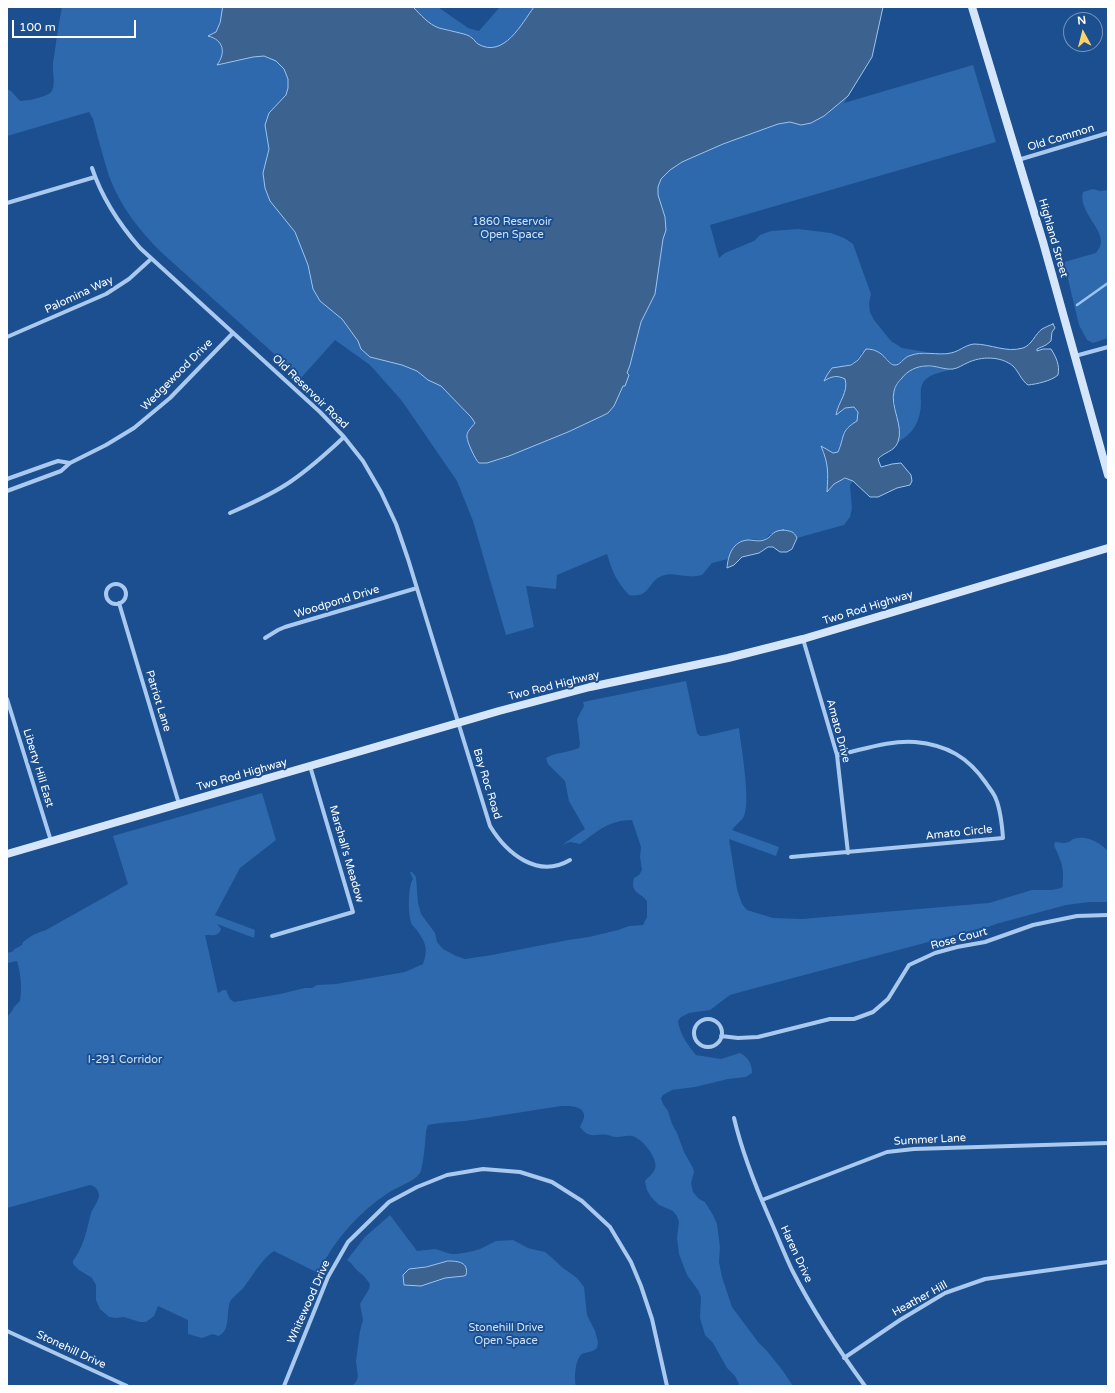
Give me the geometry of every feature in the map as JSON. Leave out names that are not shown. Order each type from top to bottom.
[{"type":"street","name":"Highland Street","points":[[972,7],[1075,356],[1108,475]]},
{"type":"street","name":"Old Common","points":[[1018,160],[1108,133]]},
{"type":"street","name":"Old Reservoir Road","points":[[92,168],[110,209],[119,223],[140,248],[320,412],[344,437],[363,461],[386,502],[402,540],[459,722]]},
{"type":"street","points":[[7,203],[95,177]]},
{"type":"street","name":"Palomina Way","points":[[7,337],[106,294],[129,279],[152,259]]},
{"type":"street","name":"Wedgewood Drive","points":[[7,491],[61,471],[70,463],[106,445],[147,418],[181,387],[233,332]]},
{"type":"street","points":[[1075,356],[1108,347]]},
{"type":"street","points":[[230,513],[270,494],[288,483],[321,458],[344,437]]},
{"type":"street","name":"Wedgewood Drive","points":[[7,479],[58,461],[70,463]]},
{"type":"street","name":"Two Rod Highway","points":[[7,854],[538,700],[590,687],[728,658],[802,639],[1108,548]]},
{"type":"street","name":"Patriot Lane","points":[[114,584],[121,586],[125,591],[125,597],[119,603],[111,603],[106,596],[109,587],[114,584]]},
{"type":"street","name":"Woodpond Drive","points":[[265,638],[285,627],[417,588]]},
{"type":"street","name":"Patriot Lane","points":[[119,603],[179,805]]},
{"type":"street","name":"Amato Drive","points":[[802,639],[837,755],[848,853]]},
{"type":"street","name":"Liberty Hill East","points":[[7,699],[51,842]]},
{"type":"street","name":"Bay Roc Road","points":[[459,722],[487,817],[496,835],[510,851],[538,866],[555,867],[563,865],[570,860]]},
{"type":"street","name":"Amato Circle","points":[[791,857],[1003,838],[1002,820],[996,798],[979,774],[963,757],[939,746],[915,742],[889,744],[837,755]]},
{"type":"street","name":"Marshall's Meadow","points":[[272,936],[354,912],[310,766]]},
{"type":"street","name":"Rose Court","points":[[721,1036],[738,1038],[758,1037],[830,1019],[854,1019],[873,1012],[888,999],[909,965],[935,953],[985,942],[1033,925],[1077,916],[1108,915]]},
{"type":"street","points":[[703,1020],[711,1020],[719,1024],[722,1032],[721,1036],[720,1040],[713,1046],[705,1046],[695,1038],[696,1026],[703,1020]]},
{"type":"street","name":"Haren Drive","points":[[734,1118],[740,1145],[792,1270],[818,1318],[844,1358],[865,1386]]},
{"type":"street","name":"Summer Lane","points":[[762,1200],[887,1152],[914,1149],[1108,1143]]},
{"type":"street","name":"Whitewood Drive","points":[[284,1386],[328,1277],[348,1242],[389,1202],[417,1187],[447,1175],[483,1168],[520,1172],[552,1182],[582,1201],[610,1227],[631,1262],[641,1286],[652,1319],[667,1386]]},
{"type":"street","name":"Heather Hill","points":[[844,1358],[900,1320],[945,1293],[985,1279],[1108,1262]]},
{"type":"street","name":"Stonehill Drive","points":[[7,1331],[127,1386]]},
{"type":"green space","name":"1860 Reservoir Open Space","points":[[62,7],[438,7],[468,28],[479,31],[500,7],[883,7],[872,57],[844,103],[973,65],[996,142],[710,225],[719,258],[725,253],[754,241],[760,235],[771,231],[798,229],[831,233],[844,238],[853,244],[871,294],[869,303],[870,312],[874,320],[891,341],[902,348],[926,352],[911,355],[897,365],[894,365],[887,358],[862,352],[853,363],[846,366],[832,368],[825,380],[837,376],[845,378],[847,385],[846,392],[836,414],[845,408],[854,407],[858,412],[857,421],[845,431],[838,452],[833,453],[821,447],[827,459],[827,492],[838,481],[845,479],[853,481],[850,485],[852,508],[850,517],[844,525],[797,538],[795,534],[770,534],[762,540],[742,542],[731,552],[728,559],[712,563],[702,575],[691,576],[668,574],[655,580],[642,594],[636,595],[629,595],[621,585],[613,571],[607,554],[557,575],[556,589],[526,586],[534,627],[506,635],[473,521],[457,481],[402,401],[370,365],[335,340],[301,378],[161,252],[131,217],[113,187],[93,119],[89,112],[7,136],[7,89],[11,91],[20,101],[42,97],[52,91],[54,84],[53,63]]},
{"type":"green space","points":[[1093,189],[1100,191],[1108,190],[1108,338],[1093,343],[1087,340],[1079,325],[1064,262],[1096,253],[1100,246],[1101,242],[1098,231],[1087,212],[1082,199],[1083,192]]},
{"type":"green space","points":[[925,366],[952,369],[932,375],[924,381],[921,387],[921,409],[918,421],[912,431],[898,442],[900,433],[894,400],[894,390],[905,374],[914,368]]},
{"type":"green space","name":"I-291 Corridor","points":[[686,681],[697,733],[700,736],[739,728],[746,787],[746,809],[743,818],[732,830],[779,847],[776,856],[729,839],[737,889],[742,904],[747,910],[773,918],[802,919],[989,903],[1032,890],[1052,890],[1061,888],[1063,886],[1063,869],[1054,846],[1055,842],[1065,843],[1073,839],[1083,838],[1096,842],[1108,851],[1108,902],[1089,902],[1066,905],[748,990],[730,995],[710,1010],[689,1013],[681,1017],[678,1021],[682,1035],[696,1055],[721,1059],[740,1053],[749,1061],[751,1067],[752,1073],[746,1077],[672,1090],[663,1095],[661,1098],[668,1111],[684,1152],[693,1168],[694,1172],[691,1183],[693,1192],[699,1199],[705,1202],[717,1224],[720,1247],[719,1262],[722,1277],[732,1307],[758,1342],[783,1371],[793,1386],[740,1386],[735,1376],[727,1368],[713,1343],[705,1335],[700,1318],[701,1297],[698,1290],[687,1275],[679,1254],[677,1238],[679,1222],[677,1216],[673,1211],[659,1205],[651,1197],[647,1190],[645,1181],[653,1172],[656,1165],[652,1155],[645,1145],[632,1136],[616,1137],[608,1135],[590,1135],[580,1127],[584,1115],[581,1109],[575,1107],[561,1106],[465,1121],[428,1125],[420,1173],[410,1181],[392,1190],[357,1218],[331,1249],[318,1273],[274,1251],[269,1255],[261,1263],[243,1289],[231,1300],[229,1304],[227,1325],[225,1330],[218,1336],[213,1334],[202,1338],[188,1334],[188,1320],[158,1306],[154,1316],[146,1322],[140,1322],[124,1317],[109,1317],[100,1309],[96,1300],[96,1285],[92,1278],[79,1270],[73,1264],[73,1261],[83,1243],[91,1213],[99,1196],[94,1186],[90,1185],[7,1208],[7,1017],[20,1001],[21,985],[17,961],[7,963],[7,953],[14,951],[13,950],[22,945],[23,942],[31,936],[46,930],[128,884],[113,836],[262,793],[276,840],[240,868],[215,915],[255,930],[254,938],[217,924],[221,929],[220,932],[214,935],[205,935],[218,993],[226,990],[230,999],[234,1002],[305,988],[312,988],[317,985],[336,984],[405,972],[423,964],[426,954],[425,945],[410,918],[409,893],[413,879],[410,872],[412,872],[416,877],[418,903],[421,914],[435,933],[437,942],[443,949],[465,959],[589,937],[629,926],[643,925],[647,917],[647,901],[636,892],[633,887],[634,878],[639,875],[642,870],[640,857],[641,847],[632,820],[624,820],[610,824],[580,844],[570,842],[562,845],[585,829],[569,801],[565,781],[548,764],[546,758],[579,748],[580,744],[577,719],[584,706],[583,702]]},
{"type":"green space","name":"Stonehill Drive Open Space","points":[[390,1215],[417,1251],[435,1249],[451,1254],[457,1254],[480,1249],[496,1241],[513,1240],[528,1248],[545,1252],[577,1278],[584,1287],[587,1315],[595,1331],[598,1342],[597,1348],[582,1354],[576,1364],[576,1386],[352,1386],[358,1377],[356,1361],[363,1320],[360,1304],[369,1289],[370,1284],[347,1260],[365,1237]],"holes":[[[448,1261],[459,1262],[466,1267],[438,1280]]]},
{"type":"shaded area","name":"1860 Reservoir Open Space","points":[[223,7],[413,7],[431,24],[439,28],[468,35],[478,44],[487,47],[496,47],[504,43],[518,30],[534,7],[883,7],[872,57],[848,96],[824,116],[811,123],[801,125],[790,122],[778,124],[723,144],[682,162],[670,170],[661,179],[658,187],[658,195],[665,217],[666,230],[663,239],[655,294],[641,322],[627,373],[629,375],[625,386],[623,386],[614,406],[608,413],[568,432],[509,456],[487,463],[479,463],[467,439],[467,433],[475,423],[471,417],[441,386],[428,380],[417,371],[402,365],[370,357],[361,349],[358,341],[342,319],[320,301],[313,289],[308,265],[295,232],[270,201],[265,188],[263,173],[269,149],[265,125],[269,113],[286,95],[288,79],[284,69],[276,61],[264,56],[217,65],[222,56],[222,48],[217,41],[208,36],[216,32],[220,23]]},
{"type":"shaded area","points":[[1053,324],[1055,328],[1052,332],[1051,341],[1037,349],[1037,351],[1051,349],[1057,361],[1058,375],[1048,381],[1028,385],[1013,366],[1003,360],[991,358],[978,359],[953,369],[923,366],[909,371],[895,387],[893,397],[899,430],[898,442],[894,448],[878,459],[881,467],[901,463],[911,475],[912,481],[910,485],[897,488],[878,497],[870,497],[853,481],[845,478],[834,484],[827,492],[827,469],[821,446],[833,453],[838,452],[845,431],[857,421],[858,412],[854,407],[845,408],[836,415],[846,388],[846,384],[845,379],[839,377],[832,377],[824,381],[832,368],[851,365],[858,360],[866,349],[877,351],[892,364],[896,365],[914,354],[951,353],[974,344],[1005,349],[1023,348],[1031,342],[1042,329]]},
{"type":"shaded area","points":[[783,530],[790,531],[797,538],[792,549],[787,552],[780,552],[773,547],[768,547],[759,553],[742,557],[734,565],[727,568],[730,554],[739,543],[748,540],[762,541],[774,533]]},
{"type":"shaded area","points":[[448,1261],[462,1263],[466,1267],[466,1275],[445,1278],[421,1286],[404,1285],[403,1275],[409,1269],[426,1267]]},
{"type":"waterway","points":[[1077,305],[1108,283]]}]
